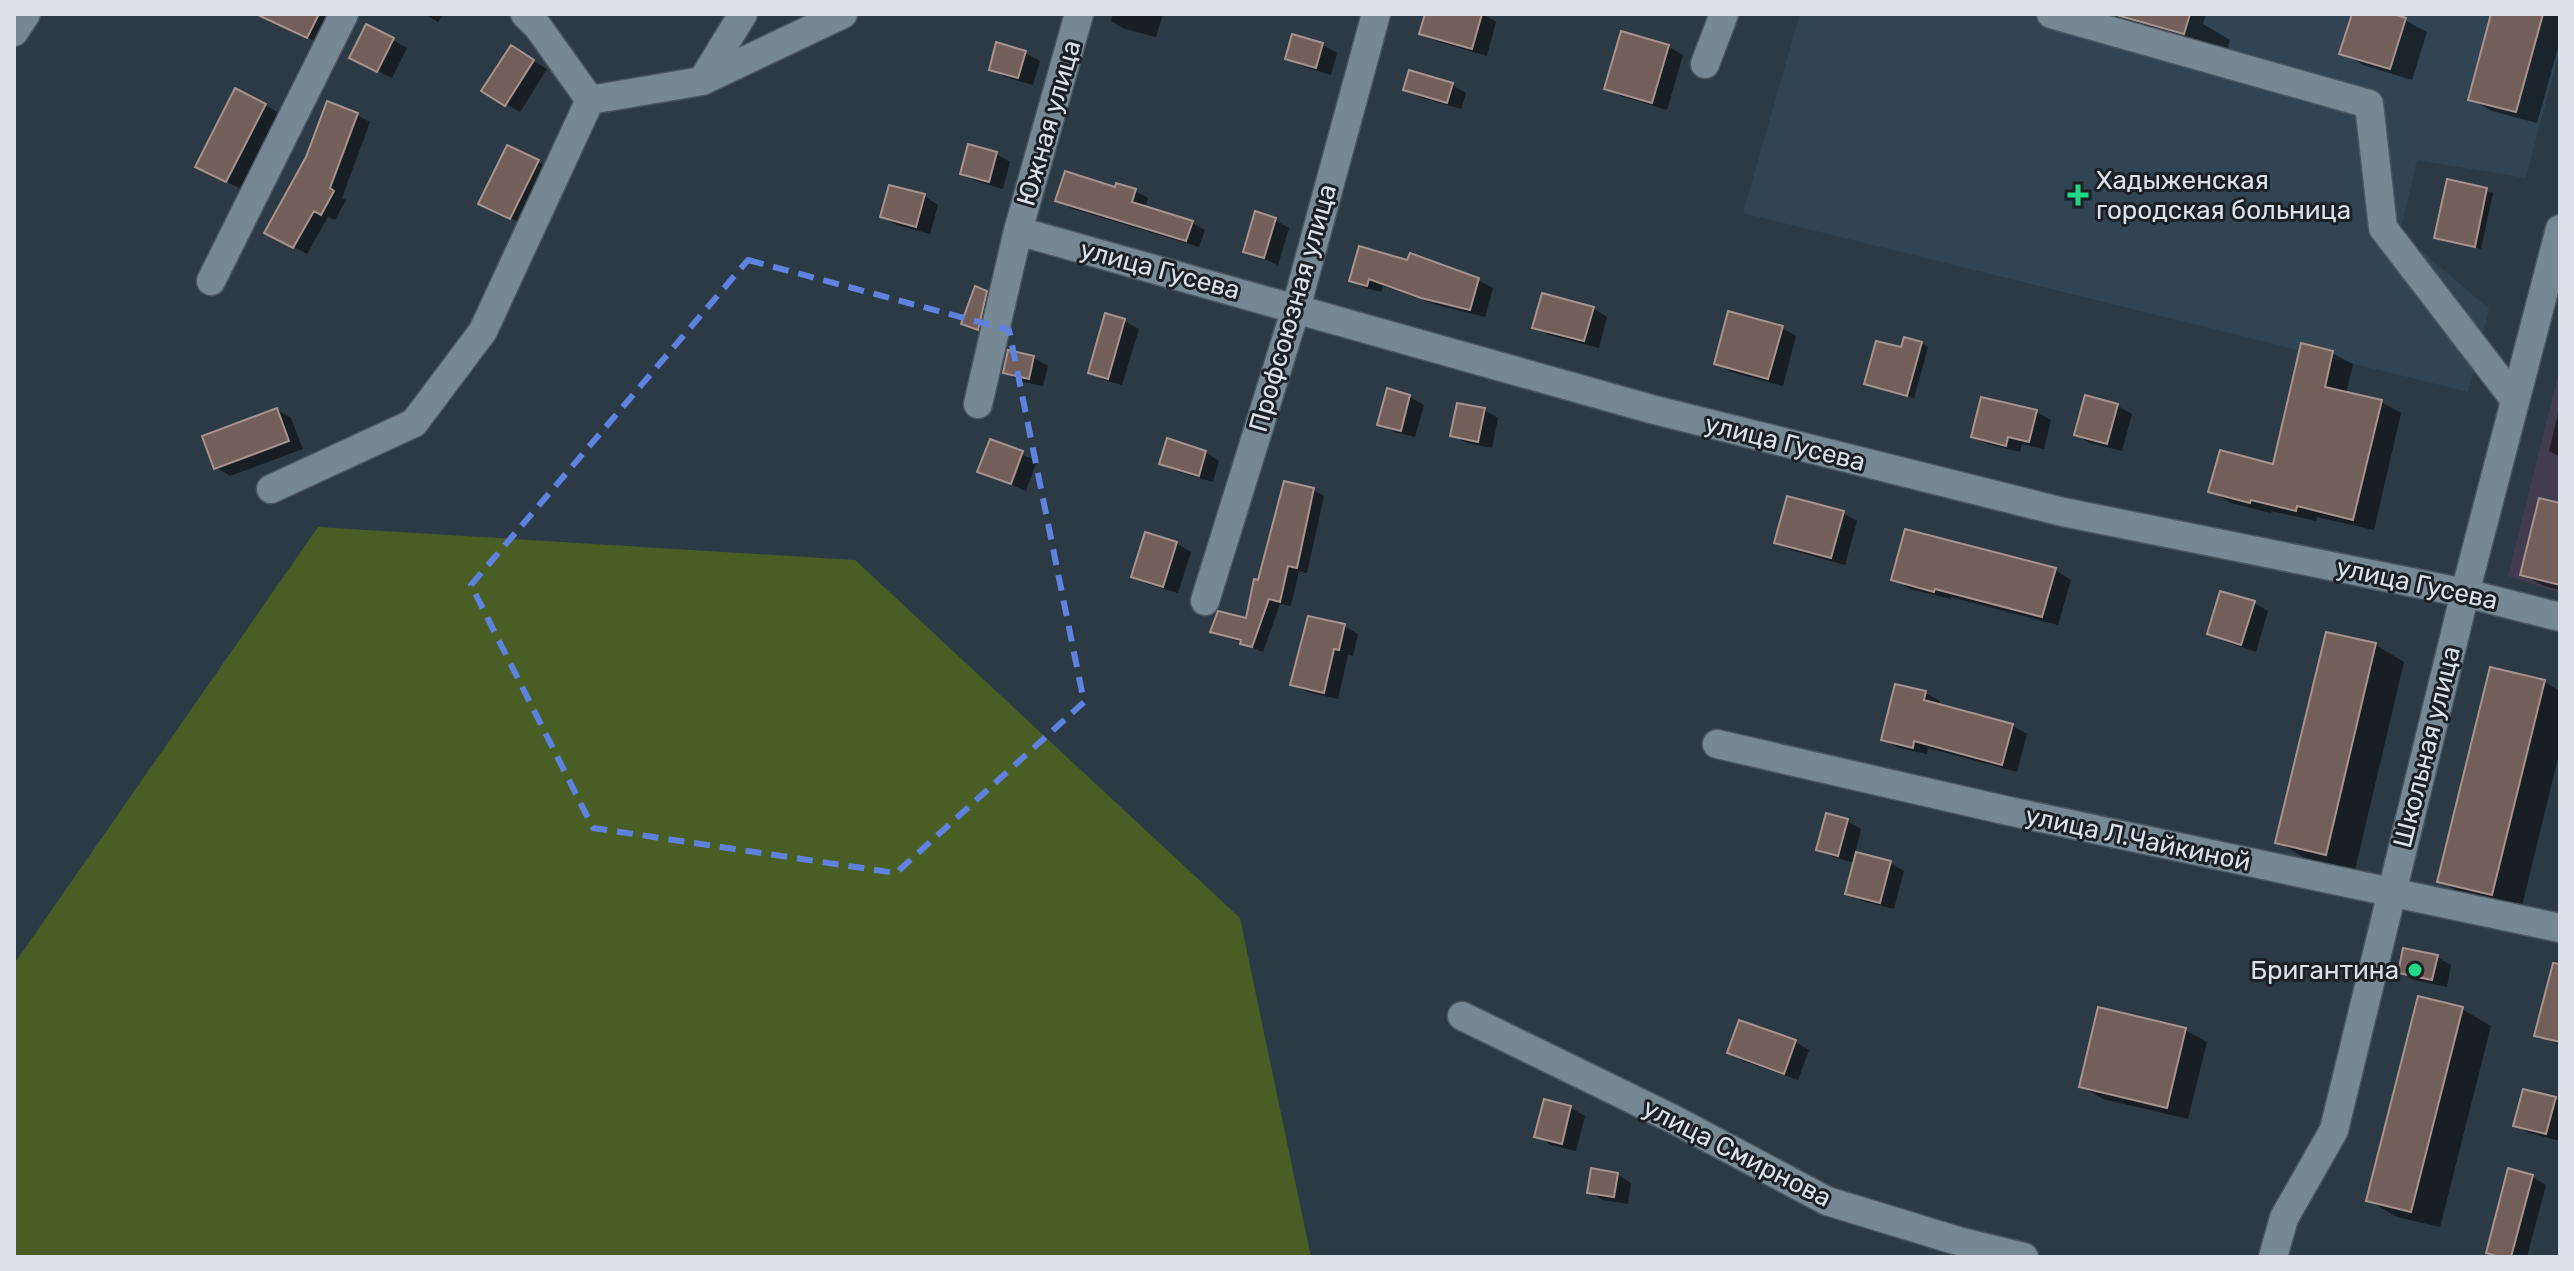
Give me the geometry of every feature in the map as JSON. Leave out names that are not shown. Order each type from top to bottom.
[{"type":"street","points":[[14,32],[26,14]]},
{"type":"street","points":[[211,281],[344,14]]},
{"type":"street","points":[[525,14],[538,27],[590,100]]},
{"type":"street","points":[[702,81],[743,14]]},
{"type":"street","points":[[590,100],[702,81],[843,14]]},
{"type":"street","name":"Южная улица","points":[[978,404],[1018,231],[1079,14]]},
{"type":"street","name":"Профсоюзная улица","points":[[1205,601],[1296,308],[1376,14]]},
{"type":"street","points":[[1705,64],[1724,14]]},
{"type":"street","points":[[2051,14],[2369,104],[2383,228],[2515,400]]},
{"type":"street","points":[[271,489],[414,423],[483,331],[590,100]]},
{"type":"street","name":"Школьная улица","points":[[2273,1257],[2284,1218],[2334,1130],[2465,593],[2560,229]]},
{"type":"street","name":"улица Гусева","points":[[1018,231],[1651,409],[2063,512],[2465,593],[2560,617]]},
{"type":"street","name":"улица Л.Чайкиной","points":[[1717,744],[2004,810],[2560,928]]},
{"type":"street","name":"улица Смирнова","points":[[1462,1016],[1675,1120],[1827,1201],[1955,1249],[2024,1257]]},
{"type":"highlighted area","points":[[748,260],[1009,330],[1084,702],[896,873],[593,828],[471,585]]},
{"type":"shaded area","name":"Хадыженская городская больница","points":[[1800,14],[2560,14],[2560,48],[2526,178],[2417,160],[2400,233],[2489,309],[2468,392],[1743,213]]},
{"type":"shaded area","points":[[2560,367],[2560,593],[2508,576]]},
{"type":"green space","points":[[318,527],[855,560],[1240,918],[1311,1257],[14,1257],[14,964]]},
{"type":"building","points":[[256,14],[319,14],[307,38]]},
{"type":"building","points":[[1425,14],[1482,14],[1472,49],[1419,34]]},
{"type":"building","points":[[2113,14],[2190,14],[2184,34]]},
{"type":"building","points":[[2352,14],[2394,14],[2406,18],[2390,69],[2339,54]]},
{"type":"building","points":[[2491,14],[2543,14],[2516,112],[2468,100]]},
{"type":"building","points":[[366,24],[394,38],[377,72],[349,58]]},
{"type":"building","points":[[1621,31],[1669,45],[1652,103],[1604,89]]},
{"type":"building","points":[[1292,34],[1323,43],[1316,68],[1285,59]]},
{"type":"building","points":[[996,42],[1026,51],[1018,78],[989,70]]},
{"type":"building","points":[[511,45],[534,60],[505,106],[481,91]]},
{"type":"building","points":[[1409,70],[1453,83],[1447,103],[1403,90]]},
{"type":"building","points":[[235,88],[266,104],[226,182],[195,167]]},
{"type":"building","points":[[327,101],[358,113],[330,188],[334,191],[321,215],[314,211],[293,248],[264,233],[306,157]]},
{"type":"building","points":[[968,144],[997,152],[989,182],[960,174]]},
{"type":"building","points":[[507,145],[539,160],[510,219],[478,204]]},
{"type":"building","points":[[1065,171],[1115,187],[1116,183],[1136,189],[1132,202],[1193,221],[1186,241],[1055,201]]},
{"type":"building","points":[[2447,179],[2487,188],[2475,247],[2434,238]]},
{"type":"building","points":[[889,185],[925,194],[916,227],[880,217]]},
{"type":"building","points":[[1255,211],[1276,218],[1264,258],[1243,252]]},
{"type":"building","points":[[1359,246],[1407,260],[1410,253],[1479,278],[1470,310],[1421,298],[1369,279],[1367,286],[1349,281]]},
{"type":"building","points":[[975,286],[987,291],[978,330],[961,324]]},
{"type":"building","points":[[1542,293],[1594,307],[1584,341],[1532,328]]},
{"type":"building","points":[[1728,311],[1783,326],[1768,379],[1714,364]]},
{"type":"building","points":[[1105,313],[1125,319],[1108,379],[1088,373]]},
{"type":"building","points":[[1904,337],[1922,342],[1907,396],[1864,384],[1876,341],[1901,347]]},
{"type":"building","points":[[2301,343],[2333,351],[2325,387],[2382,400],[2353,520],[2297,506],[2296,511],[2208,492],[2220,450],[2273,464]]},
{"type":"building","points":[[1008,350],[1034,356],[1029,379],[1003,373]]},
{"type":"building","points":[[1387,388],[1410,395],[1401,431],[1377,425]]},
{"type":"building","points":[[2085,395],[2118,404],[2107,444],[2074,435]]},
{"type":"building","points":[[1981,397],[2037,410],[2029,442],[2008,437],[2006,446],[1971,437]]},
{"type":"building","points":[[1457,403],[1485,408],[1478,442],[1450,436]]},
{"type":"building","points":[[277,408],[289,441],[214,469],[202,436]]},
{"type":"building","points":[[1167,438],[1206,451],[1199,476],[1159,464]]},
{"type":"building","points":[[990,439],[1023,451],[1011,484],[977,472]]},
{"type":"building","points":[[1284,481],[1314,488],[1297,568],[1288,566],[1280,602],[1269,599],[1252,647],[1240,644],[1241,640],[1210,632],[1218,611],[1246,618],[1254,579],[1258,580]]},
{"type":"building","points":[[1787,496],[1844,511],[1831,558],[1774,543]]},
{"type":"building","points":[[2539,498],[2560,503],[2560,585],[2520,575]]},
{"type":"building","points":[[1905,529],[2056,568],[2042,617],[1891,580]]},
{"type":"building","points":[[1145,532],[1177,542],[1163,587],[1131,577]]},
{"type":"building","points":[[2220,591],[2255,601],[2241,645],[2207,634]]},
{"type":"building","points":[[1308,616],[1345,624],[1339,650],[1334,649],[1324,693],[1290,685]]},
{"type":"building","points":[[2326,632],[2376,643],[2326,855],[2275,843]]},
{"type":"building","points":[[2490,667],[2545,680],[2492,895],[2437,882]]},
{"type":"building","points":[[1895,684],[1926,691],[1924,700],[2013,724],[2002,765],[1914,741],[1913,748],[1881,740]]},
{"type":"building","points":[[1826,813],[1848,819],[1838,856],[1816,850]]},
{"type":"building","points":[[1856,852],[1891,861],[1880,903],[1845,894]]},
{"type":"building","points":[[2403,948],[2438,955],[2432,980],[2398,973]]},
{"type":"building","points":[[2553,963],[2560,964],[2560,1042],[2534,1036]]},
{"type":"building","points":[[2418,996],[2463,1007],[2411,1212],[2366,1201]]},
{"type":"building","points":[[2098,1007],[2186,1028],[2167,1108],[2079,1087]]},
{"type":"building","points":[[1739,1020],[1796,1040],[1784,1074],[1727,1053]]},
{"type":"building","points":[[2523,1089],[2556,1097],[2546,1134],[2513,1126]]},
{"type":"building","points":[[1544,1099],[1571,1106],[1562,1144],[1534,1137]]},
{"type":"building","points":[[1591,1168],[1618,1173],[1614,1197],[1587,1193]]},
{"type":"building","points":[[2508,1168],[2533,1175],[2511,1257],[2500,1257],[2486,1253]]},
{"type":"place","name":"Хадыженская городская больница","points":[[2078,195]]},
{"type":"place","name":"Бригантина","points":[[2415,970]]}]
